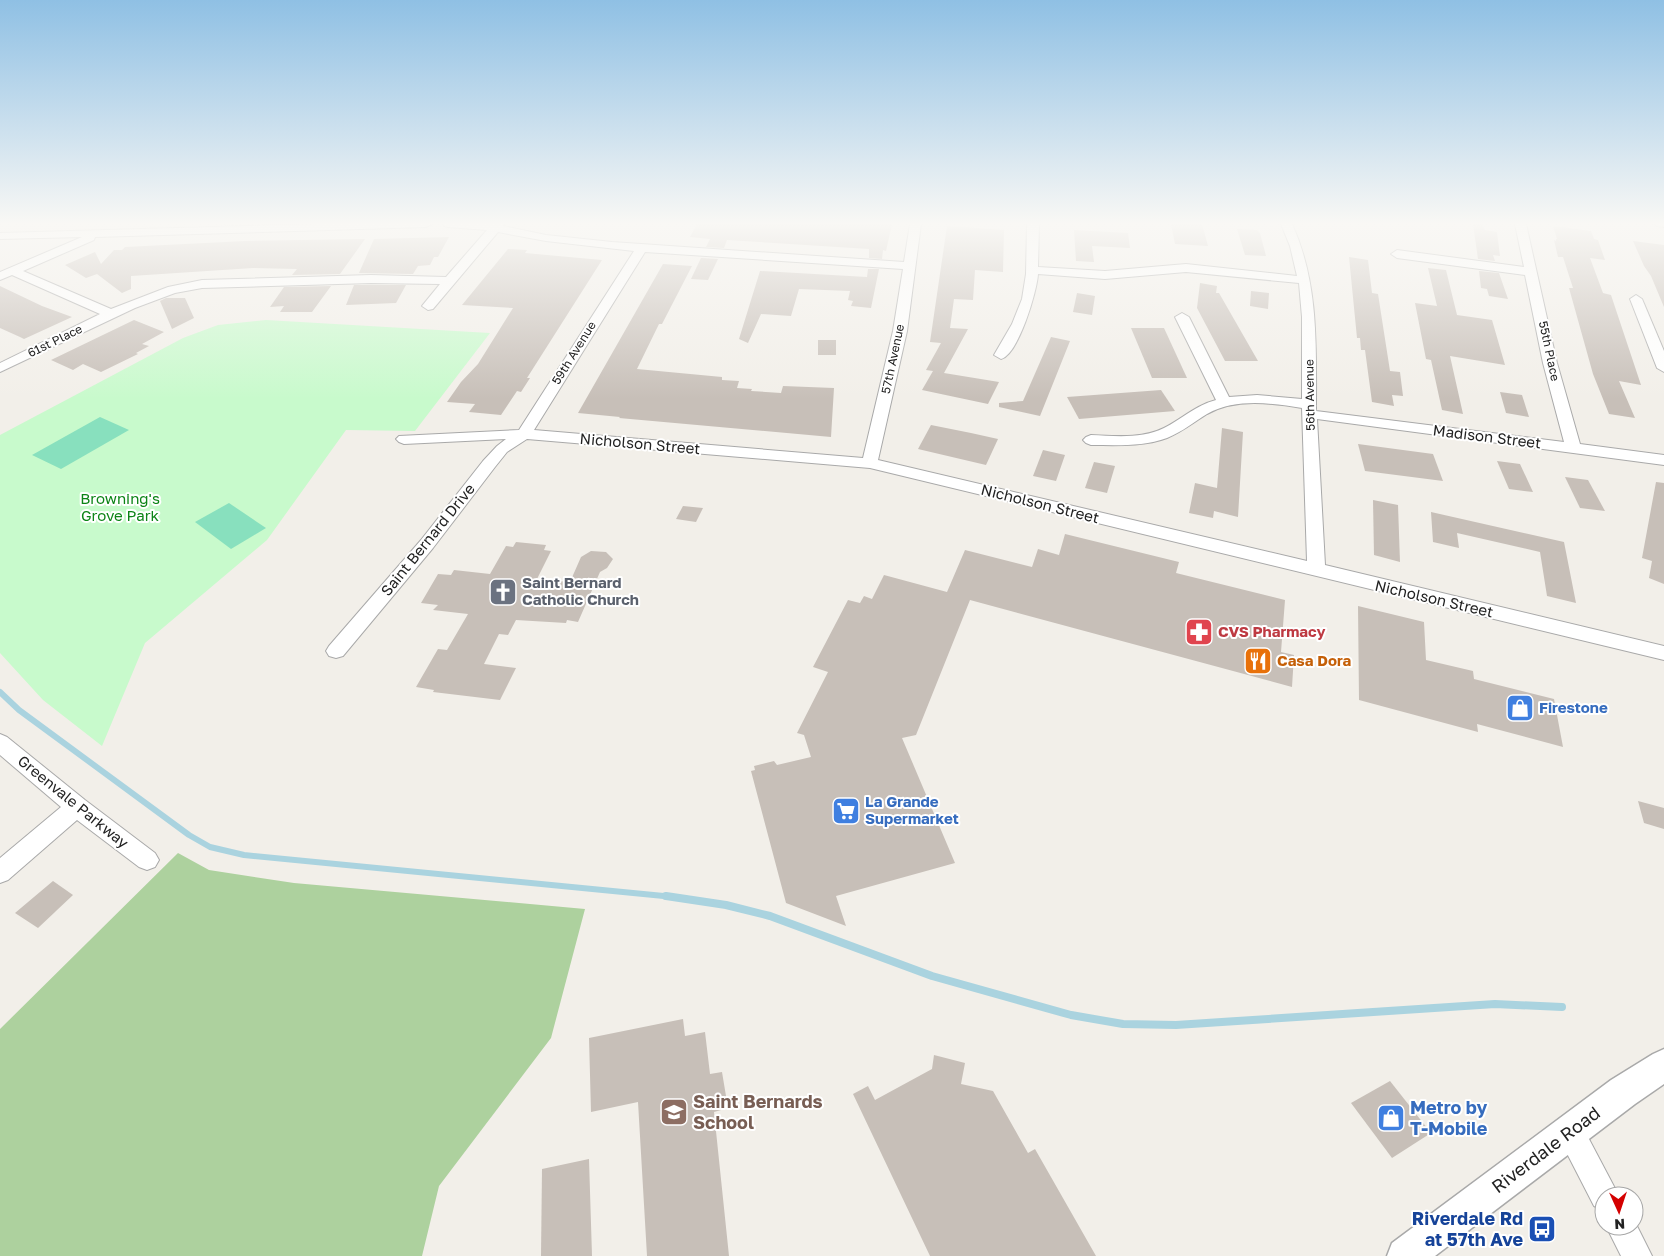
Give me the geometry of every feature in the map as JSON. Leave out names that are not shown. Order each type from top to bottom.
[{"type":"street","points":[[41,283],[110,314],[165,292],[202,284],[249,283]]},
{"type":"street","points":[[428,306],[449,283]]},
{"type":"street","name":"59th Avenue","points":[[524,434],[619,283]]},
{"type":"street","name":"57th Avenue","points":[[870,463],[900,330],[906,283]]},
{"type":"street","points":[[1001,355],[1024,312],[1030,283]]},
{"type":"street","name":"56th Avenue","points":[[1305,283],[1308,311],[1309,409],[1316,571]]},
{"type":"street","name":"55th Place","points":[[1533,283],[1550,363],[1574,449]]},
{"type":"street","points":[[1636,299],[1664,368]]},
{"type":"street","name":"61st Place","points":[[0,368],[110,314]]},
{"type":"street","points":[[1091,440],[1125,440],[1161,435],[1212,406],[1224,402],[1182,318]]},
{"type":"street","name":"Madison Street","points":[[1224,402],[1280,400],[1309,409],[1574,449],[1664,460]]},
{"type":"street","name":"Nicholson Street","points":[[404,439],[524,434],[870,463],[1664,653]]},
{"type":"street","name":"Saint Bernard Drive","points":[[336,651],[427,544],[489,464],[502,449],[524,434]]},
{"type":"street","name":"Greenvale Parkway","points":[[0,743],[77,807],[147,860]]},
{"type":"street","points":[[0,872],[77,807]]},
{"type":"street","name":"Riverdale Road","points":[[1405,1256],[1623,1092],[1664,1066]]},
{"type":"street","points":[[1570,1132],[1599,1186]]},
{"type":"street","points":[[1626,1236],[1637,1256]]},
{"type":"green space","name":"Browning's Grove Park","points":[[266,320],[490,333],[415,431],[346,430],[267,540],[145,643],[102,746],[43,700],[0,653],[0,435],[183,338],[218,325]]},
{"type":"green space","points":[[100,417],[129,430],[61,469],[32,455]]},
{"type":"green space","points":[[229,503],[266,528],[231,549],[195,522]]},
{"type":"green space","points":[[178,853],[209,870],[294,883],[585,909],[551,1038],[439,1186],[422,1256],[0,1256],[0,1029]]},
{"type":"building","points":[[108,283],[131,283],[131,289],[122,293]]},
{"type":"building","points":[[480,283],[588,283],[527,378],[530,378],[521,392],[517,391],[501,415],[469,412],[475,404],[447,402],[461,382],[478,364],[513,308],[462,305]]},
{"type":"building","points":[[652,283],[683,283],[662,324],[659,324],[637,369],[722,377],[722,380],[739,381],[737,388],[752,389],[751,391],[781,393],[783,386],[834,388],[831,437],[578,413]]},
{"type":"building","points":[[756,283],[876,283],[871,308],[851,306],[853,301],[848,300],[850,291],[799,289],[791,316],[761,314],[748,343],[739,339]]},
{"type":"building","points":[[939,283],[974,283],[973,300],[954,299],[950,328],[968,329],[944,373],[999,382],[988,404],[922,390],[933,371],[926,370],[941,343],[930,342]]},
{"type":"building","points":[[1200,283],[1217,286],[1216,293],[1219,293],[1258,361],[1225,361],[1197,308]]},
{"type":"building","points":[[1352,283],[1371,283],[1372,293],[1378,294],[1390,371],[1400,372],[1403,396],[1392,395],[1394,406],[1372,402],[1365,350],[1361,350],[1360,338],[1357,338]]},
{"type":"building","points":[[1431,283],[1449,283],[1457,315],[1492,320],[1505,365],[1450,356],[1463,414],[1442,410],[1431,360],[1426,359],[1415,303],[1437,306]]},
{"type":"building","points":[[1480,283],[1502,283],[1508,299],[1489,296],[1487,289],[1481,288]]},
{"type":"building","points":[[1571,283],[1599,283],[1603,293],[1611,295],[1641,385],[1619,381],[1635,418],[1609,414],[1593,374],[1569,288],[1573,288]]},
{"type":"building","points":[[1654,283],[1664,283],[1664,307]]},
{"type":"building","points":[[354,285],[406,285],[396,303],[346,305]]},
{"type":"building","points":[[0,286],[42,306],[72,317],[24,339],[0,328]]},
{"type":"building","points":[[331,286],[312,312],[280,312],[284,306],[270,307],[284,287]]},
{"type":"building","points":[[1251,291],[1269,293],[1268,309],[1250,306]]},
{"type":"building","points":[[1077,293],[1095,296],[1092,315],[1073,312]]},
{"type":"building","points":[[166,298],[185,298],[194,318],[172,329],[160,301]]},
{"type":"building","points":[[134,320],[164,332],[142,344],[149,346],[136,353],[138,354],[101,372],[83,364],[73,370],[51,360]]},
{"type":"building","points":[[1131,328],[1164,328],[1187,378],[1152,378]]},
{"type":"building","points":[[1051,337],[1070,341],[1040,416],[999,407],[999,403],[1023,401]]},
{"type":"building","points":[[818,340],[836,340],[836,355],[818,355]]},
{"type":"building","points":[[1161,390],[1175,411],[1079,419],[1067,397]]},
{"type":"building","points":[[1500,392],[1522,395],[1529,417],[1506,413]]},
{"type":"building","points":[[931,425],[998,439],[986,465],[918,449]]},
{"type":"building","points":[[1222,428],[1243,432],[1238,517],[1214,511],[1213,518],[1189,513],[1195,483],[1217,488]]},
{"type":"building","points":[[1358,444],[1433,454],[1443,481],[1365,471]]},
{"type":"building","points":[[1043,450],[1065,455],[1056,481],[1033,476]]},
{"type":"building","points":[[1497,461],[1520,464],[1533,492],[1509,489]]},
{"type":"building","points":[[1094,462],[1115,466],[1107,493],[1085,488]]},
{"type":"building","points":[[1565,477],[1588,480],[1605,511],[1580,508]]},
{"type":"building","points":[[1656,482],[1664,483],[1664,584],[1649,578],[1652,561],[1642,558]]},
{"type":"building","points":[[1373,500],[1398,505],[1400,562],[1374,555]]},
{"type":"building","points":[[683,506],[703,508],[696,522],[676,519]]},
{"type":"building","points":[[1431,512],[1564,542],[1576,603],[1547,596],[1540,552],[1457,533],[1459,548],[1433,542]]},
{"type":"building","points":[[1065,534],[1179,562],[1176,573],[1285,600],[1281,652],[1294,655],[1292,687],[970,600],[916,735],[902,738],[955,863],[836,896],[846,926],[786,903],[751,771],[755,770],[754,766],[774,761],[777,765],[811,757],[804,735],[797,733],[828,672],[813,667],[848,600],[860,603],[864,596],[872,599],[884,575],[947,592],[965,550],[1032,567],[1038,549],[1059,555]]},
{"type":"building","points":[[516,542],[546,545],[544,550],[551,551],[537,579],[570,582],[581,557],[591,551],[606,552],[613,559],[607,568],[600,572],[578,622],[567,620],[566,623],[516,620],[508,635],[499,634],[484,664],[516,668],[500,700],[433,692],[434,690],[416,687],[438,649],[447,650],[468,614],[433,610],[438,605],[421,603],[438,574],[451,575],[454,570],[490,574],[506,546],[513,547]]},
{"type":"building","points":[[1358,606],[1424,622],[1426,660],[1473,671],[1474,679],[1554,699],[1563,747],[1477,724],[1478,732],[1359,700]]},
{"type":"building","points":[[1638,801],[1664,808],[1664,829],[1644,823]]},
{"type":"building","points":[[53,881],[73,895],[38,928],[15,913]]},
{"type":"building","points":[[683,1019],[685,1036],[705,1032],[710,1074],[722,1072],[728,1108],[714,1112],[729,1256],[647,1256],[638,1102],[591,1112],[589,1038]]},
{"type":"building","points":[[934,1055],[965,1063],[961,1084],[993,1091],[1028,1153],[1035,1149],[1096,1256],[930,1256],[853,1094],[868,1086],[875,1100],[932,1069]]},
{"type":"building","name":"Metro by T-Mobile","points":[[1390,1081],[1431,1133],[1392,1158],[1351,1103]]},
{"type":"building","points":[[589,1159],[592,1256],[541,1256],[542,1169]]},
{"type":"waterway","points":[[0,692],[19,710],[189,835],[210,847],[244,855],[670,897]]},
{"type":"waterway","points":[[666,896],[670,897]]},
{"type":"waterway","points":[[670,897],[726,905],[770,916],[932,976],[1071,1015],[1123,1024],[1176,1025],[1495,1004],[1562,1007]]},
{"type":"place","name":"Saint Bernard Catholic Church","points":[[503,592]]},
{"type":"place","name":"CVS Pharmacy","points":[[1199,632]]},
{"type":"place","name":"Casa Dora","points":[[1258,661]]},
{"type":"place","name":"Firestone","points":[[1520,708]]},
{"type":"place","name":"La Grande Supermarket","points":[[846,811]]},
{"type":"place","name":"Saint Bernards School","points":[[674,1112]]},
{"type":"place","name":"Metro by T-Mobile","points":[[1391,1118]]},
{"type":"place","name":"Riverdale Rd at 57th Ave","points":[[1542,1229]]}]
